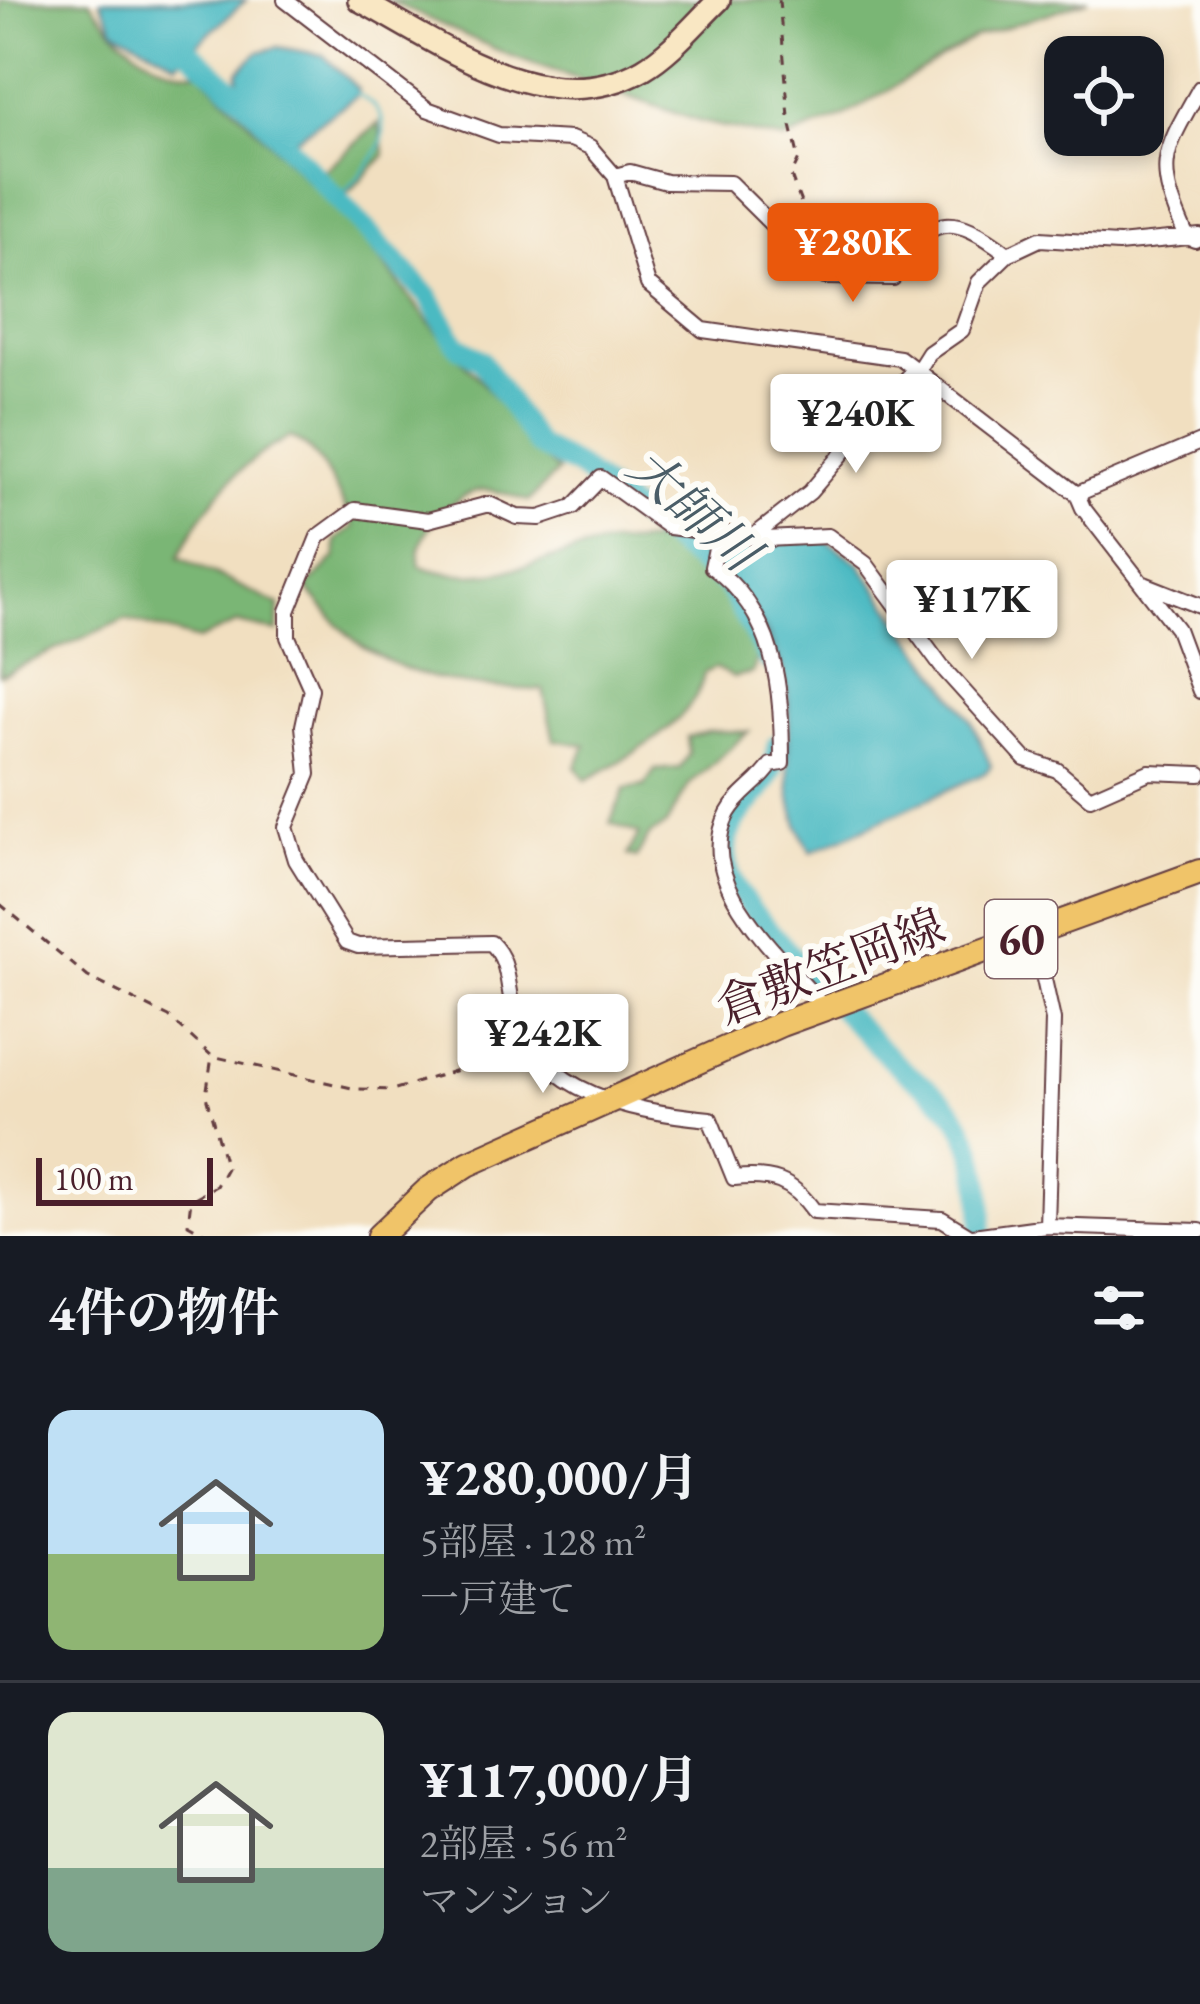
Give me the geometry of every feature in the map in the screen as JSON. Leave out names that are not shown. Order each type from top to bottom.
[{"type":"main road","points":[[359,0],[496,71],[538,86],[574,90],[621,80],[647,66],[719,0]]},
{"type":"main road","name":"倉敷笠岡線","points":[[379,1236],[446,1177],[611,1101],[830,1006],[1200,872]]},
{"type":"street","points":[[285,0],[427,109],[499,135],[571,139],[603,158],[615,176],[641,272],[655,293],[703,330],[900,358],[1077,494],[1177,629],[1200,691]]},
{"type":"street","points":[[754,536],[810,492],[929,352],[962,330],[979,282],[1008,254],[1040,239],[1118,244],[1196,238],[1165,185],[1164,156],[1200,88]]},
{"type":"street","points":[[615,176],[630,172],[666,182],[730,183],[815,271],[835,280],[893,278],[916,239],[948,224],[973,227],[1008,254]]},
{"type":"street","points":[[1077,494],[1200,442]]},
{"type":"street","points":[[1200,774],[1149,772],[1090,798],[1057,770],[1025,759],[941,666],[866,564],[820,532],[719,534],[655,521],[597,483],[573,508],[540,518],[517,518],[489,504],[428,520],[355,510],[318,537],[288,611],[288,637],[311,689],[303,726],[308,774],[286,827],[296,860],[347,942],[491,943],[507,971],[522,1034],[559,1077],[611,1101],[658,1114],[710,1119],[734,1178],[764,1174],[790,1183],[814,1211],[942,1219],[975,1235],[1047,1226],[1200,1231]]},
{"type":"street","points":[[719,534],[712,567],[731,581],[756,619],[780,677],[777,763],[726,816],[718,862],[735,902],[830,1006]]},
{"type":"street","points":[[1140,583],[1200,606]]},
{"type":"street","points":[[1034,934],[1053,1020],[1047,1226]]},
{"type":"path","points":[[779,0],[789,118],[799,159],[791,176],[821,254],[802,244]]},
{"type":"path","points":[[0,904],[88,977],[169,1017],[212,1056],[356,1089],[392,1090],[467,1066],[522,1034]]},
{"type":"path","points":[[210,1236],[188,1224],[191,1199],[216,1186],[226,1168],[206,1096],[212,1056]]},
{"type":"green space","points":[[0,0],[90,0],[136,50],[166,66],[199,71],[310,183],[379,123],[385,155],[336,206],[558,471],[529,501],[487,490],[458,500],[428,531],[420,566],[483,574],[594,547],[660,541],[721,588],[759,648],[753,673],[733,677],[715,668],[704,673],[689,707],[675,722],[586,780],[576,767],[586,745],[554,740],[543,690],[469,685],[401,667],[350,637],[306,588],[336,557],[336,540],[354,527],[320,463],[290,437],[254,459],[224,487],[179,557],[279,605],[278,632],[238,623],[198,640],[125,619],[0,675]]},
{"type":"green space","points":[[387,0],[1089,0],[976,37],[843,117],[784,140],[701,122],[509,55]]},
{"type":"green space","points":[[711,731],[748,732],[689,785],[666,825],[649,836],[636,858],[628,855],[639,834],[610,823],[625,789],[644,786],[655,770],[680,768],[689,754],[687,737]]},
{"type":"water","points":[[100,0],[246,0],[177,63],[114,29]]},
{"type":"water","points":[[278,47],[323,55],[358,89],[355,97],[294,140],[238,83],[238,72],[258,52]]},
{"type":"water","points":[[820,536],[859,563],[971,720],[991,766],[985,773],[811,852],[792,804],[782,668],[763,626],[717,564],[721,539]]},
{"type":"waterway","name":"大師川","points":[[179,42],[242,97],[429,297],[457,345],[481,360],[537,445],[579,468],[727,585],[769,661]]},
{"type":"waterway","points":[[338,199],[373,159],[384,131],[372,104],[353,92]]},
{"type":"waterway","name":"大師川","points":[[777,745],[767,780],[731,830],[727,846],[731,876],[755,915],[834,1002],[958,1118],[977,1168],[981,1236]]}]
